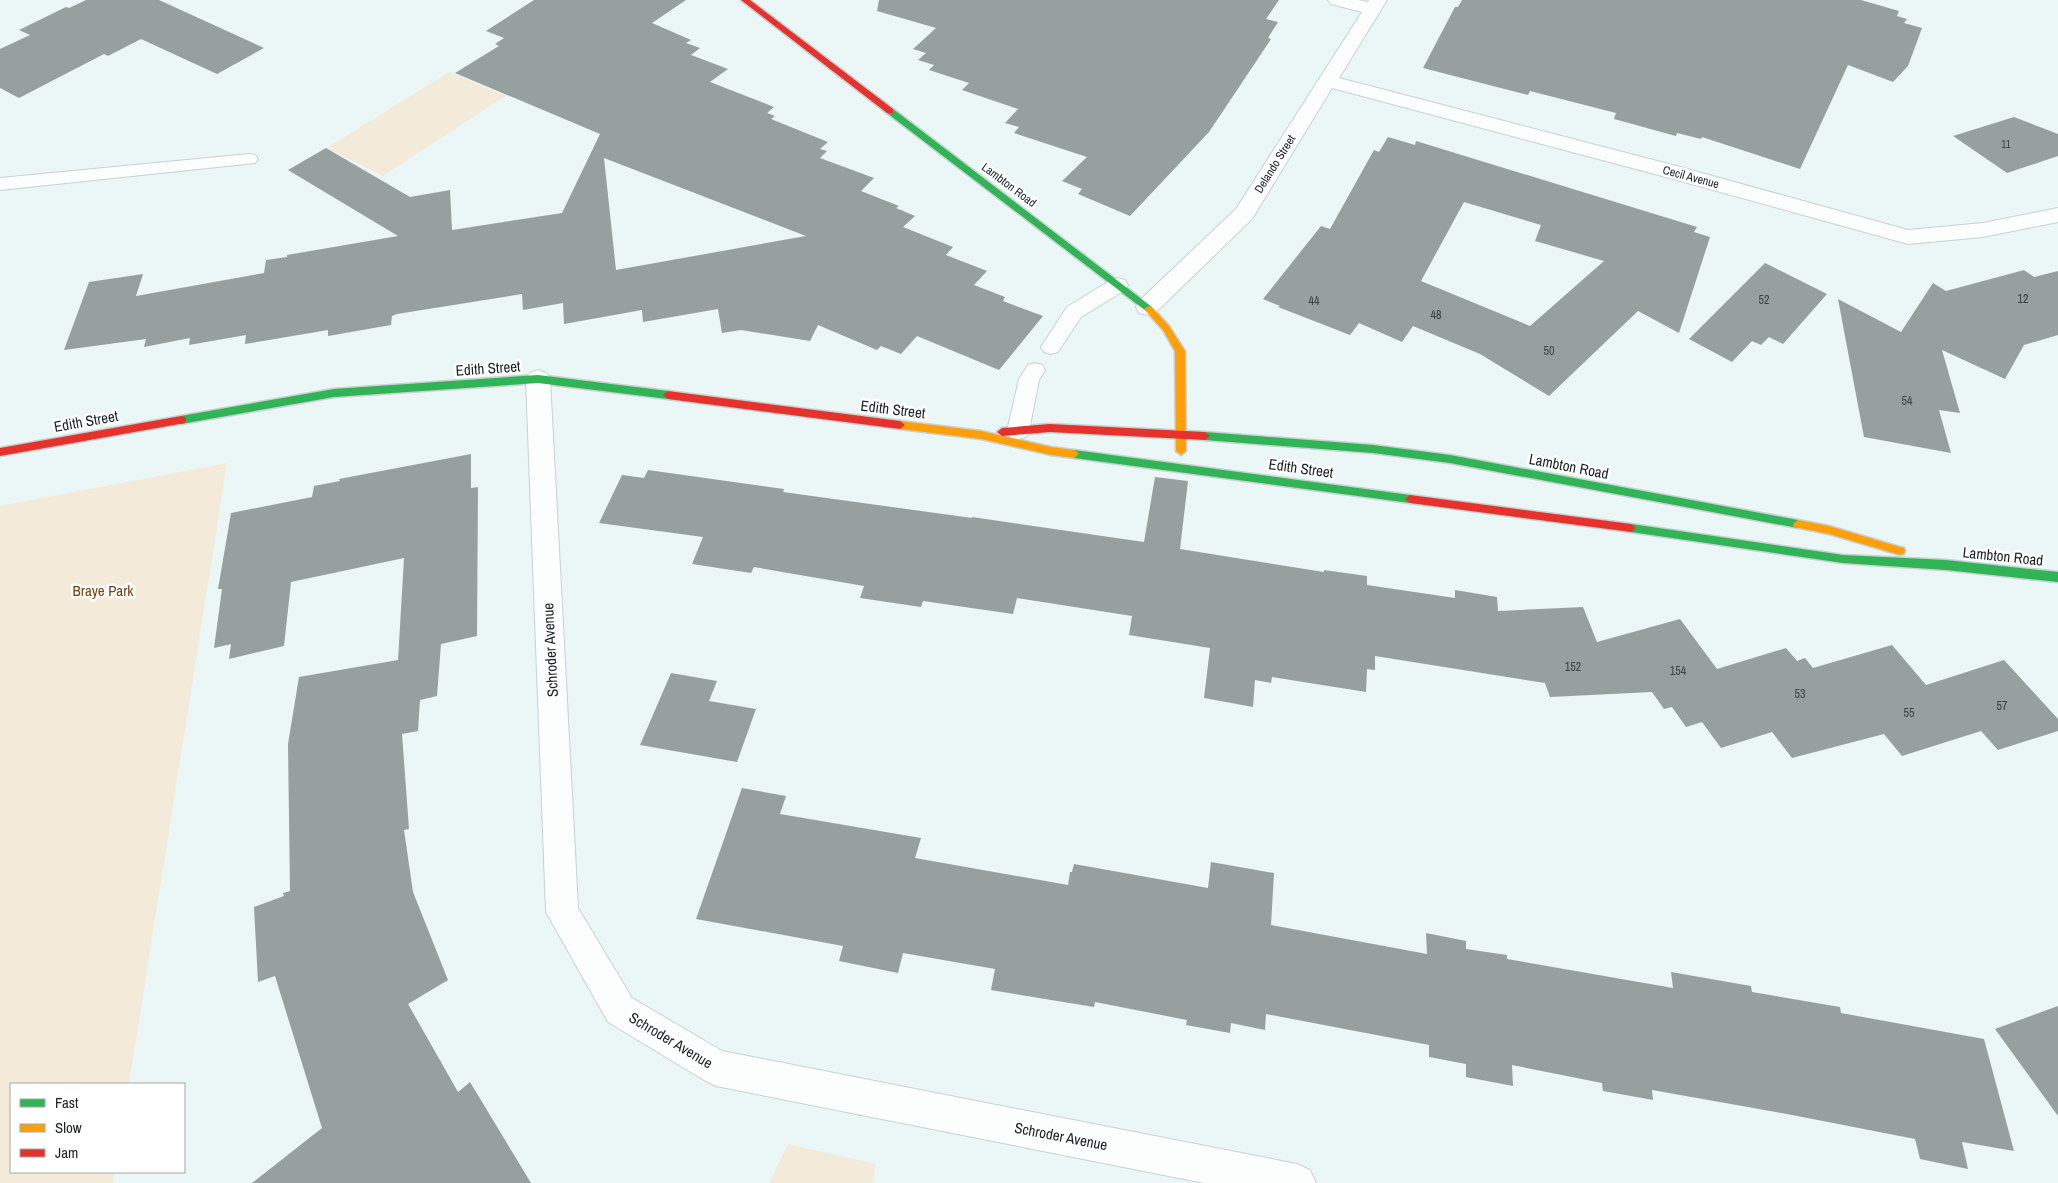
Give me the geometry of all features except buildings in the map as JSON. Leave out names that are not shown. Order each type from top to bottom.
[{"type":"main road","name":"Lambton Road","points":[[745,0],[1147,307],[1166,328],[1180,351],[1180,468]]},
{"type":"main road","name":"Edith Street","points":[[0,452],[334,393],[538,379],[981,435],[1051,451],[1618,526]]},
{"type":"main road","name":"Edith Street","points":[[981,435],[1050,428],[1181,434]]},
{"type":"main road","name":"Lambton Road","points":[[1181,434],[1373,449],[1450,459],[1829,530],[1946,565]]},
{"type":"main road","name":"Lambton Road","points":[[1618,526],[1843,559],[1946,565],[2058,578]]},
{"type":"street","points":[[1337,0],[1375,4]]},
{"type":"street","name":"Delando Street","points":[[1147,307],[1244,214],[1375,4]]},
{"type":"street","name":"Cecil Avenue","points":[[1327,81],[1710,182],[1908,237],[1983,230],[2058,215]]},
{"type":"street","name":"Schroder Avenue","points":[[538,379],[562,912],[620,1010],[716,1068],[1297,1183]]},
{"type":"lane","points":[[0,184],[249,159]]},
{"type":"lane","points":[[1051,348],[1074,312],[1118,285]]},
{"type":"lane","points":[[1018,431],[1029,379],[1035,370]]},
{"type":"green space","points":[[449,72],[505,96],[383,176],[327,148]]},
{"type":"green space","name":"Braye Park","points":[[227,463],[129,1083],[10,1083],[10,1173],[115,1173],[113,1183],[0,1183],[0,506]]},
{"type":"green space","points":[[788,1144],[876,1164],[872,1183],[769,1183]]},
{"type":"traffic: fast","points":[[890,111],[1149,309]]},
{"type":"traffic: fast","points":[[181,420],[334,393],[538,379],[668,395]]},
{"type":"traffic: fast","points":[[1205,436],[1373,449],[1450,459],[1798,524]]},
{"type":"traffic: fast","points":[[1074,454],[1410,499]]},
{"type":"traffic: fast","points":[[1631,528],[1843,559],[1946,565],[2058,577]]},
{"type":"traffic: slow","points":[[1149,309],[1166,328],[1180,351],[1181,451]]},
{"type":"traffic: slow","points":[[900,425],[981,435],[1051,451],[1074,454]]},
{"type":"traffic: slow","points":[[1798,524],[1829,530],[1900,551]]},
{"type":"traffic: jam","points":[[745,0],[890,111]]},
{"type":"traffic: jam","points":[[668,395],[900,425]]},
{"type":"traffic: jam","points":[[0,452],[181,420]]},
{"type":"traffic: jam","points":[[1002,432],[1050,428],[1205,436]]},
{"type":"traffic: jam","points":[[1410,499],[1631,528]]}]
